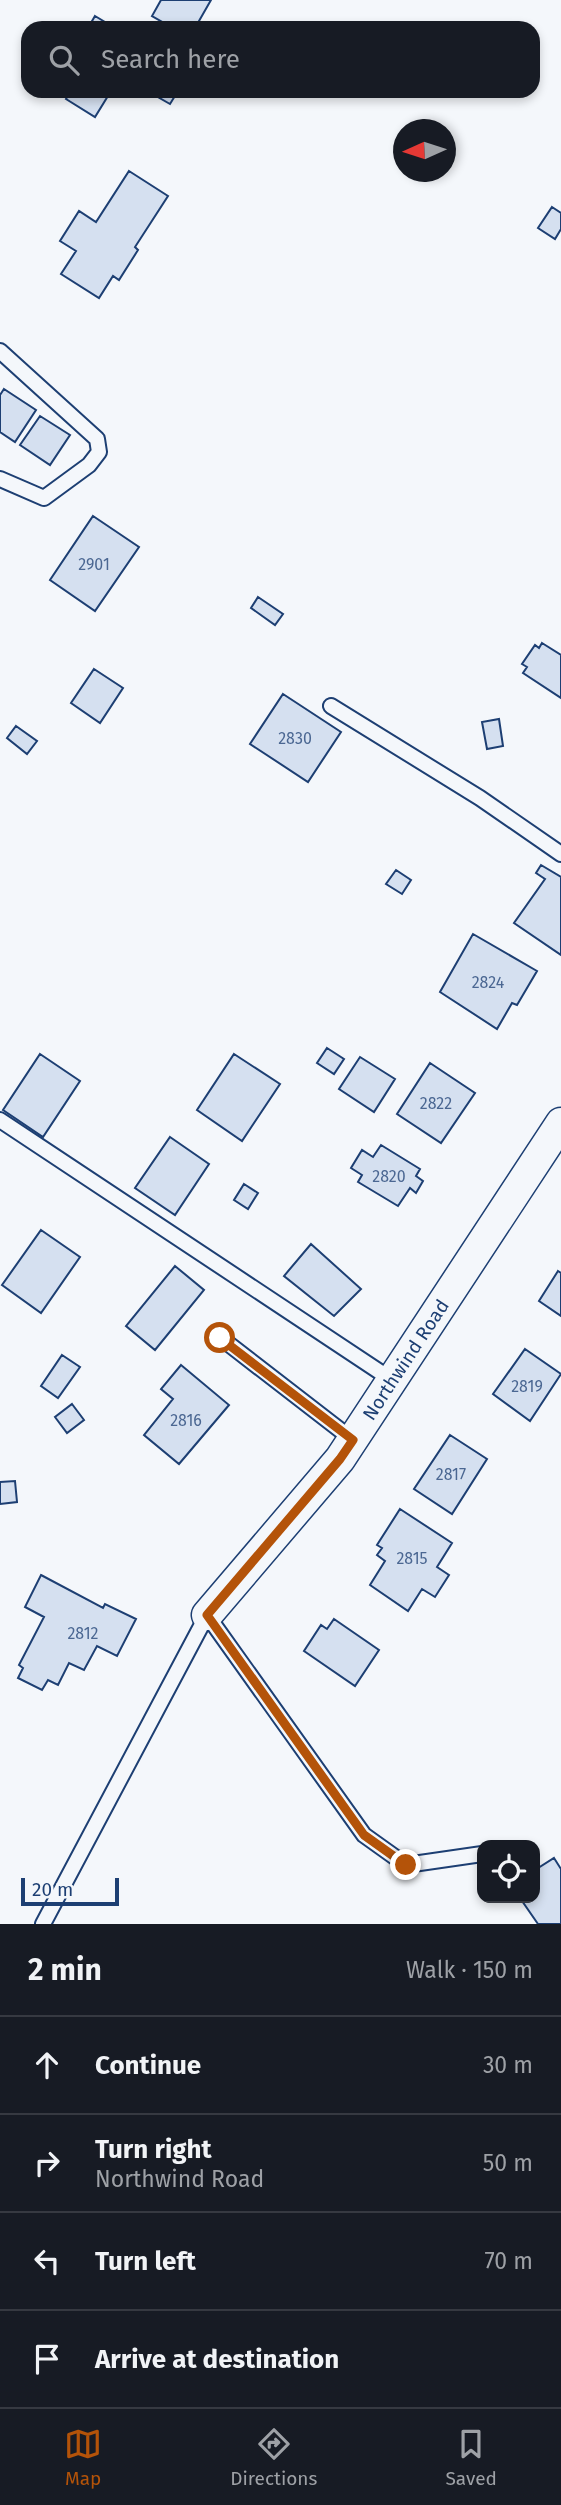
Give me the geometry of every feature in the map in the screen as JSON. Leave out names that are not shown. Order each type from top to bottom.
[{"type":"street","name":"Northwind Road","points":[[207,1615],[340,1459],[561,1124]]},
{"type":"lane","points":[[0,351],[97,439],[99,452],[89,465],[44,498],[0,479]]},
{"type":"lane","points":[[331,705],[480,798],[561,854]]},
{"type":"lane","points":[[0,1120],[392,1380]]},
{"type":"lane","points":[[220,1338],[353,1440]]},
{"type":"lane","points":[[43,1924],[207,1615],[364,1835],[406,1865],[477,1855]]},
{"type":"building","points":[[161,0],[211,0],[199,21],[161,21],[152,16]]},
{"type":"building","points":[[67,98],[107,98],[95,117]]},
{"type":"building","points":[[160,98],[174,98],[170,104]]},
{"type":"building","points":[[129,171],[168,196],[135,247],[138,250],[119,280],[113,276],[99,298],[61,274],[76,251],[60,241],[79,211],[96,222]]},
{"type":"building","points":[[552,207],[561,213],[561,229],[555,239],[538,228]]},
{"type":"building","points":[[4,389],[36,410],[15,442],[0,432],[0,395]]},
{"type":"building","points":[[40,416],[70,435],[50,465],[20,445]]},
{"type":"building","points":[[93,516],[139,547],[95,611],[50,580]]},
{"type":"building","points":[[258,597],[283,614],[275,625],[251,608]]},
{"type":"building","points":[[542,643],[561,655],[561,698],[523,673],[527,667],[522,664],[535,645],[539,648]]},
{"type":"building","points":[[94,669],[123,688],[100,723],[71,703]]},
{"type":"building","points":[[283,694],[341,732],[308,782],[250,744]]},
{"type":"building","points":[[499,719],[503,746],[487,749],[482,722]]},
{"type":"building","points":[[16,726],[37,741],[27,754],[7,738]]},
{"type":"building","points":[[541,865],[561,877],[561,955],[514,923],[545,879],[536,873]]},
{"type":"building","points":[[396,870],[411,880],[402,894],[386,884]]},
{"type":"building","points":[[473,934],[537,971],[517,1005],[512,1003],[497,1029],[440,992]]},
{"type":"building","points":[[327,1048],[344,1059],[334,1074],[317,1063]]},
{"type":"building","points":[[40,1054],[80,1081],[43,1137],[3,1110]]},
{"type":"building","points":[[234,1054],[280,1084],[242,1141],[197,1110]]},
{"type":"building","points":[[360,1057],[395,1079],[374,1112],[339,1089]]},
{"type":"building","points":[[430,1063],[475,1093],[441,1143],[397,1114]]},
{"type":"building","points":[[170,1137],[209,1164],[175,1215],[135,1188]]},
{"type":"building","points":[[381,1145],[420,1169],[416,1176],[423,1181],[416,1193],[410,1188],[398,1206],[358,1182],[362,1175],[351,1168],[362,1150],[373,1157]]},
{"type":"building","points":[[244,1184],[258,1193],[248,1209],[234,1200]]},
{"type":"building","points":[[41,1230],[80,1257],[41,1313],[2,1285]]},
{"type":"building","points":[[311,1244],[361,1289],[334,1316],[284,1276]]},
{"type":"building","points":[[175,1266],[204,1290],[155,1350],[126,1326]]},
{"type":"building","points":[[558,1271],[561,1273],[561,1316],[539,1301]]},
{"type":"building","points":[[525,1349],[561,1374],[530,1421],[493,1394]]},
{"type":"building","points":[[62,1355],[80,1367],[58,1398],[41,1386]]},
{"type":"building","points":[[181,1365],[229,1405],[179,1464],[144,1435],[173,1399],[161,1389]]},
{"type":"building","points":[[72,1404],[84,1420],[67,1433],[55,1417]]},
{"type":"building","points":[[450,1435],[487,1459],[452,1514],[414,1489]]},
{"type":"building","points":[[15,1481],[17,1502],[0,1504],[0,1482]]},
{"type":"building","points":[[400,1509],[452,1543],[437,1567],[449,1575],[435,1597],[422,1589],[408,1611],[370,1585],[385,1561],[377,1555],[382,1548],[377,1545]]},
{"type":"building","points":[[41,1575],[103,1608],[105,1604],[136,1619],[117,1656],[97,1646],[84,1670],[69,1663],[58,1685],[48,1680],[42,1690],[18,1678],[23,1668],[19,1665],[44,1617],[25,1607]]},
{"type":"building","points":[[334,1619],[379,1650],[355,1686],[304,1651],[321,1625],[327,1629]]},
{"type":"building","points":[[554,1858],[561,1869],[561,1924],[538,1924],[523,1903],[540,1903],[540,1867]]},
{"type":"route","points":[[220,1338],[353,1440],[340,1459],[207,1615],[364,1835],[406,1865]]}]
